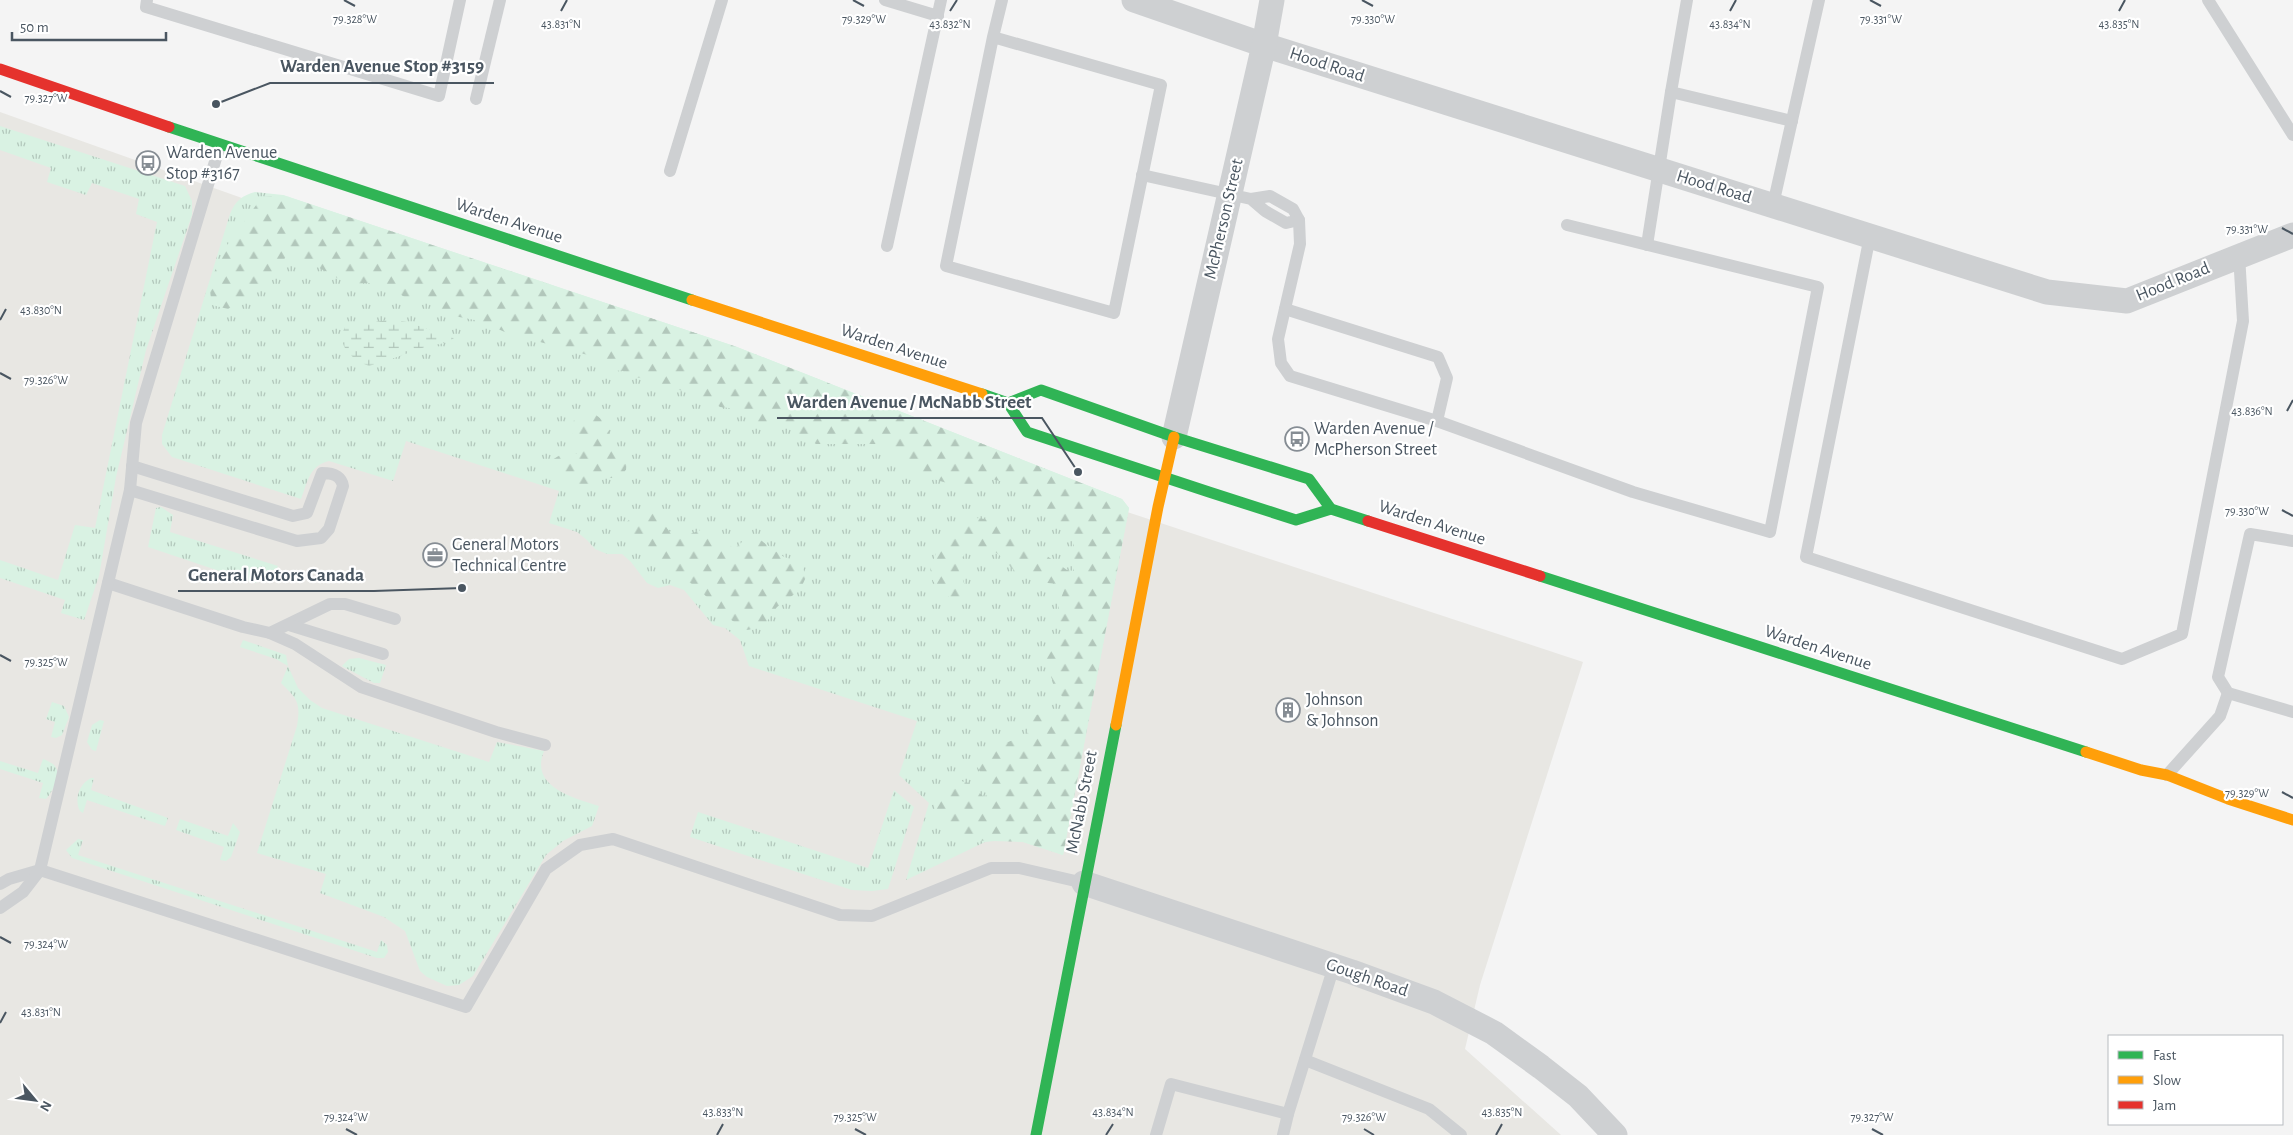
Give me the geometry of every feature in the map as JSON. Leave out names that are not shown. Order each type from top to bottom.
[{"type":"main road","name":"Warden Avenue","points":[[0,69],[220,144],[1008,403]]},
{"type":"main road","points":[[1041,390],[1174,437],[1310,479],[1331,509],[1296,520],[1027,432],[1008,403],[1041,390]]},
{"type":"main road","name":"McNabb Street","points":[[1036,1135],[1084,883],[1174,437]]},
{"type":"main road","name":"Warden Avenue","points":[[1331,509],[2122,764],[2167,775],[2228,799],[2293,820]]},
{"type":"street","name":"Hood Road","points":[[1134,0],[1264,45],[2047,292],[2127,301],[2293,235]]},
{"type":"street","name":"McPherson Street","points":[[1174,437],[1240,196],[1272,0]]},
{"type":"street","name":"Gough Road","points":[[1084,883],[1334,966],[1434,1002],[1494,1033],[1578,1096],[1615,1135]]},
{"type":"lane","points":[[147,0],[146,7],[439,96],[460,0]]},
{"type":"lane","points":[[476,99],[500,0]]},
{"type":"lane","points":[[670,171],[722,0]]},
{"type":"lane","points":[[885,0],[938,16]]},
{"type":"lane","points":[[888,246],[941,0]]},
{"type":"lane","points":[[993,36],[1161,85],[1114,313],[946,266],[993,36],[1002,0]]},
{"type":"lane","points":[[1647,245],[1671,92],[1688,0]]},
{"type":"lane","points":[[1773,205],[1819,0]]},
{"type":"lane","points":[[2208,0],[2293,135]]},
{"type":"lane","points":[[1671,92],[1792,121]]},
{"type":"lane","points":[[0,908],[23,892],[40,870],[130,490],[136,423],[220,144]]},
{"type":"lane","points":[[1142,175],[1240,196],[1286,223],[1300,220],[1300,244],[1278,338],[1282,363],[1290,376],[1437,421],[1633,492],[1770,532],[1818,287],[1567,225]]},
{"type":"lane","points":[[1870,236],[1806,557],[2122,658],[2182,634],[2243,321],[2239,255]]},
{"type":"lane","points":[[1285,309],[1438,357],[1447,378],[1437,421]]},
{"type":"lane","points":[[130,490],[297,541],[321,538],[330,529],[343,486],[342,480],[338,476],[322,472],[307,513],[293,516],[132,466]]},
{"type":"lane","points":[[2293,541],[2250,534],[2218,677],[2228,693],[2293,712]]},
{"type":"lane","points":[[108,582],[243,627],[270,632],[295,644],[361,687],[496,732],[545,744]]},
{"type":"lane","points":[[270,632],[289,625],[330,604],[345,604],[395,619]]},
{"type":"lane","points":[[289,625],[383,654]]},
{"type":"lane","points":[[2167,775],[2220,716],[2228,693]]},
{"type":"lane","points":[[0,884],[9,879],[40,870],[466,1007],[546,869],[580,845],[613,839],[840,915],[872,916],[991,868],[1019,868],[1084,883]]},
{"type":"lane","points":[[1283,1135],[1334,966]]},
{"type":"lane","points":[[1305,1060],[1429,1109],[1461,1135]]},
{"type":"lane","points":[[1156,1135],[1171,1084],[1288,1114]]},
{"type":"shaded area","points":[[0,112],[1106,505],[1583,662],[1480,985],[1465,1049],[1561,1135],[0,1135]]},
{"type":"green space","points":[[0,126],[185,186],[192,201],[192,215],[146,350],[116,477],[99,576],[84,620],[61,613],[65,600],[0,578],[0,560],[58,580],[75,525],[95,528],[157,222],[136,214],[139,199],[92,183],[86,195],[47,182],[51,168],[0,150]]},
{"type":"green space","points":[[255,192],[283,195],[737,347],[1122,499],[1129,508],[1063,855],[1023,842],[1004,840],[985,842],[906,880],[929,803],[899,775],[917,721],[749,666],[740,640],[725,628],[713,625],[684,590],[670,585],[658,588],[647,583],[631,562],[622,554],[607,554],[595,549],[577,532],[549,523],[559,491],[406,441],[393,481],[329,461],[322,463],[313,470],[301,499],[172,457],[162,444],[162,435],[230,214],[240,199]]},
{"type":"green space","points":[[283,195],[737,347],[1122,499],[1129,508],[1063,855],[1023,842],[959,840],[946,831],[935,811],[935,794],[952,779],[969,783],[985,798],[988,787],[977,766],[984,751],[1027,735],[1032,716],[1064,708],[1065,700],[1056,689],[1045,662],[1053,644],[1067,630],[1059,623],[1059,604],[1064,590],[1056,584],[1040,582],[1016,573],[1003,558],[989,547],[968,549],[957,565],[967,591],[960,599],[946,596],[933,581],[930,568],[938,549],[955,527],[978,518],[1004,522],[1023,538],[1032,549],[1047,556],[1067,570],[1074,571],[1074,540],[1053,519],[1038,512],[1007,483],[992,479],[985,488],[964,488],[923,476],[877,444],[816,444],[778,423],[758,423],[739,409],[720,407],[706,398],[666,388],[624,371],[608,370],[595,357],[507,333],[480,321],[454,316],[438,310],[424,301],[411,301],[390,288],[369,283],[348,284],[298,256],[287,255],[272,278],[257,286],[240,302],[228,309],[212,305],[209,284],[225,248],[262,197]]},
{"type":"green space","points":[[387,320],[407,322],[454,338],[447,342],[425,347],[369,366],[357,360],[347,351],[342,340],[345,327]]},
{"type":"green space","points":[[587,410],[601,419],[607,426],[610,442],[627,457],[626,470],[614,478],[599,478],[594,485],[580,493],[557,477],[552,460],[565,452],[582,453],[581,444],[571,432],[575,416]]},
{"type":"green space","points":[[161,507],[173,515],[170,532],[278,566],[273,575],[255,583],[148,547],[156,508]]},
{"type":"green space","points":[[654,511],[673,536],[688,535],[703,529],[720,537],[734,549],[742,542],[759,539],[784,557],[801,562],[806,577],[800,590],[777,607],[763,627],[747,630],[717,611],[709,599],[695,586],[670,570],[656,553],[630,539],[621,529],[632,516]]},
{"type":"green space","points":[[243,640],[286,655],[288,666],[276,659],[240,647]]},
{"type":"green space","points":[[359,658],[386,665],[380,683],[374,683],[342,666],[349,659]]},
{"type":"green space","points":[[288,666],[298,688],[310,700],[322,708],[489,762],[497,742],[544,751],[541,763],[543,774],[548,782],[567,795],[599,806],[592,826],[563,841],[546,855],[473,976],[459,985],[447,986],[427,977],[420,971],[405,931],[384,917],[320,893],[326,874],[257,853],[297,726],[298,706],[294,697],[281,683]]},
{"type":"green space","points":[[52,702],[64,706],[69,717],[62,735],[56,738],[51,737],[55,722],[46,719]]},
{"type":"green space","points":[[100,720],[104,721],[96,751],[92,750],[87,742],[92,725]]},
{"type":"green space","points":[[43,759],[54,765],[57,773],[54,788],[46,799],[39,798],[43,783],[0,769],[0,761],[38,773]]},
{"type":"green space","points":[[94,778],[91,790],[168,818],[165,826],[87,800],[83,813],[78,806],[79,792],[83,784]]},
{"type":"green space","points":[[894,790],[914,807],[888,889],[872,891],[852,890],[690,837],[698,812],[868,868]]},
{"type":"green space","points":[[180,819],[228,836],[233,823],[240,832],[231,857],[226,861],[220,860],[224,847],[176,830]]},
{"type":"green space","points":[[78,839],[83,840],[78,855],[377,952],[381,940],[387,945],[388,952],[384,958],[377,958],[72,858],[66,850]]},
{"type":"traffic: fast","points":[[169,127],[692,300]]},
{"type":"traffic: fast","points":[[1008,403],[1041,390],[1174,437],[1309,479],[1331,509],[1368,521]]},
{"type":"traffic: fast","points":[[982,394],[1008,403],[1027,432],[1209,492],[1296,520],[1331,509]]},
{"type":"traffic: fast","points":[[1540,576],[2086,752]]},
{"type":"traffic: fast","points":[[1036,1135],[1116,725]]},
{"type":"traffic: slow","points":[[692,300],[982,394]]},
{"type":"traffic: slow","points":[[1116,725],[1158,507],[1174,437]]},
{"type":"traffic: slow","points":[[2086,752],[2141,770],[2167,775],[2228,799],[2293,820]]},
{"type":"traffic: jam","points":[[0,69],[169,127]]},
{"type":"traffic: jam","points":[[1368,521],[1540,576]]},
{"type":"place","name":"Warden Avenue Stop #3159","points":[[216,104]]},
{"type":"place","name":"Warden Avenue Stop #3167","points":[[148,163]]},
{"type":"place","name":"Warden Avenue / McPherson Street","points":[[1297,439]]},
{"type":"place","name":"Warden Avenue / McNabb Street","points":[[1078,472]]},
{"type":"place","name":"General Motors Technical Centre","points":[[435,555]]},
{"type":"place","name":"General Motors Canada","points":[[462,588]]},
{"type":"place","name":"Johnson & Johnson","points":[[1288,710]]}]
